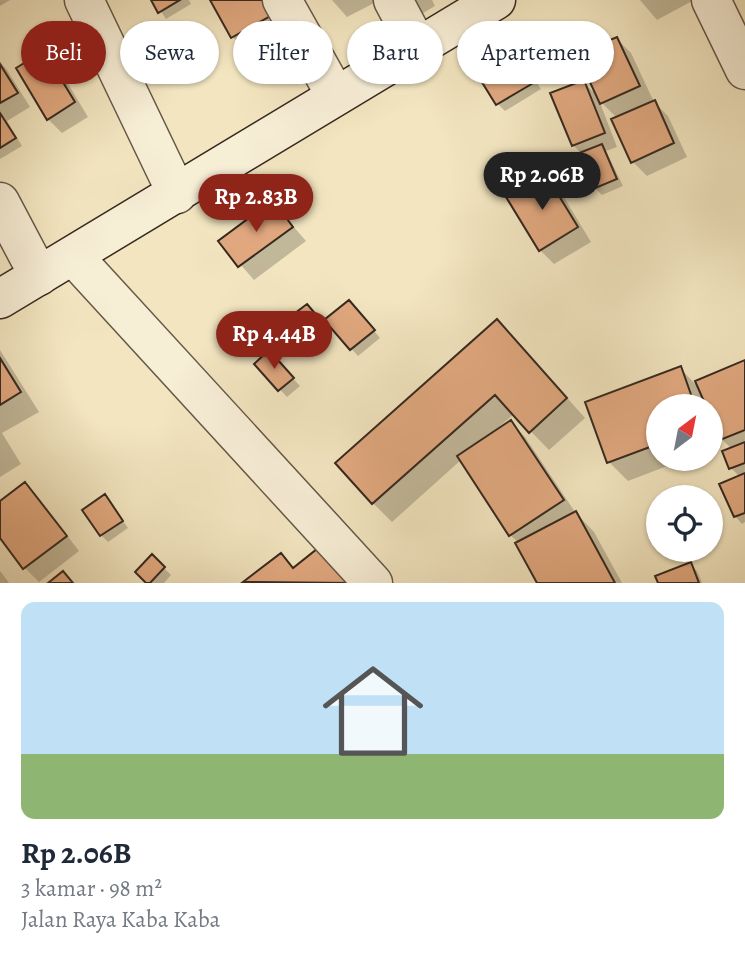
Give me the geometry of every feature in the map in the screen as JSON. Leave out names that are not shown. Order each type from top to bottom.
[{"type":"street","points":[[84,0],[177,194]]},
{"type":"street","points":[[282,0],[336,96]]},
{"type":"street","points":[[393,0],[404,21]]},
{"type":"street","points":[[443,32],[496,0]]},
{"type":"street","points":[[711,0],[745,70]]},
{"type":"street","points":[[0,299],[356,84]]},
{"type":"street","points":[[0,202],[39,276]]},
{"type":"street","points":[[73,256],[373,583]]},
{"type":"building","points":[[151,0],[180,0],[158,13]]},
{"type":"building","points":[[210,0],[267,0],[274,14],[261,21],[233,21],[231,38]]},
{"type":"building","points":[[617,37],[640,86],[600,104],[591,84],[614,84],[614,38]]},
{"type":"building","points":[[0,64],[18,93],[0,103]]},
{"type":"building","points":[[26,84],[64,84],[75,102],[47,120]]},
{"type":"building","points":[[483,84],[532,84],[496,105]]},
{"type":"building","points":[[574,84],[586,84],[605,133],[572,146],[550,93]]},
{"type":"building","points":[[655,100],[674,143],[631,163],[611,119]]},
{"type":"building","points":[[0,113],[16,138],[0,148]]},
{"type":"building","points":[[602,144],[617,179],[593,189],[579,153]]},
{"type":"building","points":[[545,173],[578,227],[539,251],[506,197]]},
{"type":"building","points":[[273,200],[293,227],[238,267],[218,241]]},
{"type":"building","points":[[349,300],[375,330],[350,350],[324,320]]},
{"type":"building","points":[[307,304],[319,318],[290,341],[278,326]]},
{"type":"building","points":[[497,319],[567,398],[529,433],[495,395],[372,504],[335,463]]},
{"type":"building","points":[[269,350],[294,378],[278,391],[254,364]]},
{"type":"building","points":[[0,358],[21,392],[0,405]]},
{"type":"building","points":[[745,360],[745,430],[723,439],[723,394],[701,394],[695,381]]},
{"type":"building","points":[[681,366],[691,394],[646,394],[646,448],[607,463],[585,402]]},
{"type":"building","points":[[511,420],[564,500],[509,536],[457,456]]},
{"type":"building","points":[[745,442],[745,463],[729,469],[723,451]]},
{"type":"building","points":[[745,473],[745,513],[734,517],[723,493],[723,485],[719,484]]},
{"type":"building","points":[[25,482],[67,536],[23,569],[0,538],[0,501]]},
{"type":"building","points":[[105,494],[123,521],[100,536],[82,510]]},
{"type":"building","points":[[576,511],[615,583],[537,583],[515,543]]},
{"type":"building","points":[[322,545],[352,583],[243,582],[281,553],[293,568]]},
{"type":"building","points":[[152,554],[165,567],[150,583],[146,583],[135,572]]},
{"type":"building","points":[[691,562],[699,583],[658,583],[655,576]]},
{"type":"building","points":[[63,571],[73,583],[48,583]]}]
